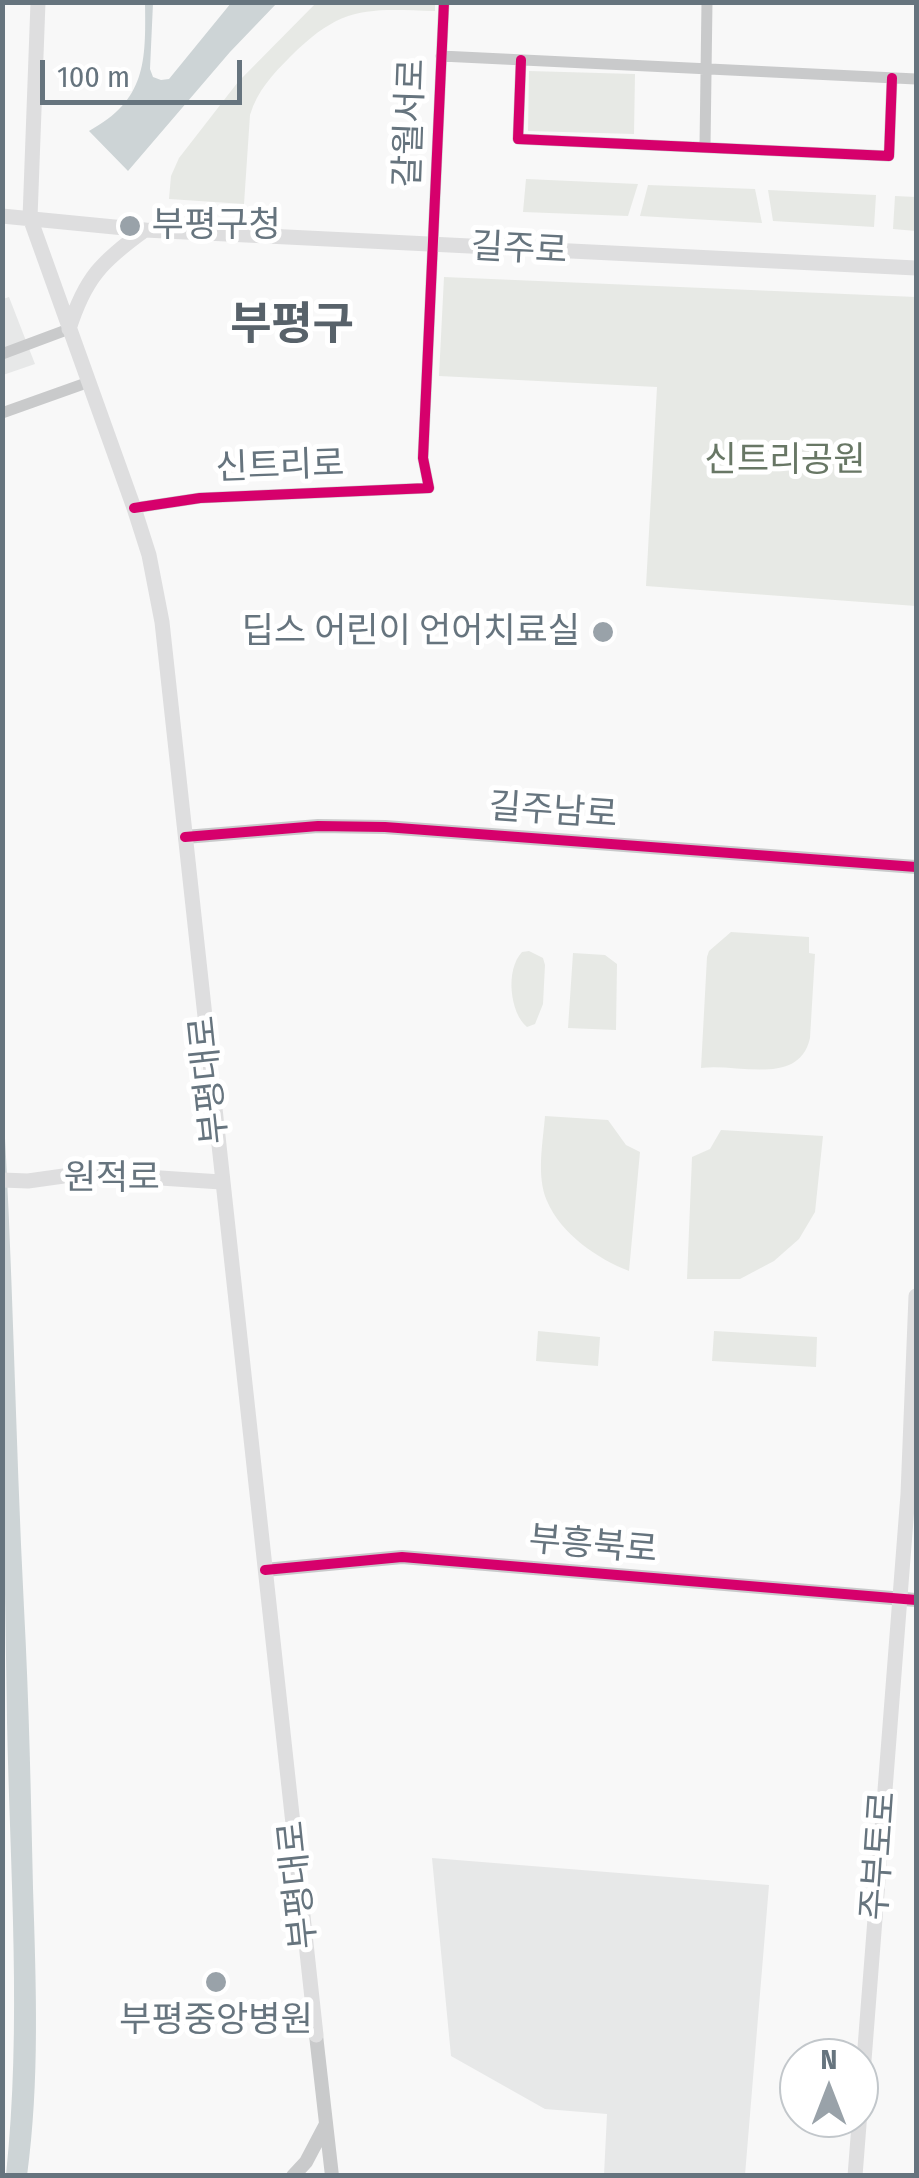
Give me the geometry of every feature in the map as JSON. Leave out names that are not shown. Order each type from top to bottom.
[{"type":"main road","name":"부평대로","points":[[38,2],[30,218],[134,508],[160,611],[316,2035]]},
{"type":"main road","name":"길주로","points":[[2,216],[145,230],[916,268]]},
{"type":"main road","points":[[70,329],[83,289],[92,275],[110,255],[145,230]]},
{"type":"main road","name":"원적로","points":[[2,1180],[28,1182],[85,1174],[221,1182]]},
{"type":"main road","name":"주부토로","points":[[854,2176],[908,1599],[916,1296]]},
{"type":"street","name":"갈월서로","points":[[429,488],[423,458],[444,2]]},
{"type":"street","points":[[705,146],[707,2]]},
{"type":"street","points":[[441,56],[916,79]]},
{"type":"street","points":[[521,60],[518,138],[889,156],[892,78]]},
{"type":"street","points":[[2,354],[70,329]]},
{"type":"street","points":[[2,413],[88,382]]},
{"type":"street","name":"신트리로","points":[[134,508],[200,498],[429,488]]},
{"type":"street","name":"길주남로","points":[[185,838],[318,826],[385,827],[916,867]]},
{"type":"street","name":"부흥북로","points":[[265,1570],[402,1557],[908,1599]]},
{"type":"street","name":"부평대로","points":[[316,2035],[332,2176]]},
{"type":"street","points":[[294,2176],[306,2162],[326,2123]]},
{"type":"shaded area","points":[[145,3],[153,3],[150,69],[153,77],[161,80],[169,79],[231,3],[277,3],[128,171],[89,131],[122,106],[139,78],[145,44]]},
{"type":"shaded area","points":[[9,297],[35,364],[3,375],[3,299]]},
{"type":"shaded area","points":[[2,1086],[35,1960],[35,2068],[27,2176],[6,2175],[14,2006],[7,1722]]},
{"type":"shaded area","points":[[432,1858],[769,1885],[745,2175],[604,2175],[607,2114],[545,2109],[451,2056]]},
{"type":"green space","points":[[316,3],[435,3],[435,11],[356,14],[308,40],[278,70],[253,106],[244,204],[169,199],[171,176],[179,158],[238,82]]},
{"type":"green space","points":[[529,71],[635,74],[634,134],[528,131]]},
{"type":"green space","points":[[526,179],[638,184],[628,216],[523,212]]},
{"type":"green space","points":[[648,185],[755,189],[762,223],[640,216]]},
{"type":"green space","points":[[768,190],[876,195],[874,227],[773,221]]},
{"type":"green space","points":[[895,196],[916,197],[916,231],[893,229]]},
{"type":"green space","name":"신트리공원","points":[[444,277],[916,297],[916,606],[646,586],[657,387],[439,376]]},
{"type":"green space","points":[[731,932],[809,937],[809,953],[815,954],[810,1038],[804,1053],[794,1063],[765,1070],[701,1068],[707,957]]},
{"type":"green space","points":[[522,952],[543,958],[545,965],[543,1004],[535,1024],[527,1027],[513,1002],[512,980],[517,960]]},
{"type":"green space","points":[[573,953],[605,955],[617,964],[616,1030],[568,1028]]},
{"type":"green space","points":[[545,1116],[608,1120],[626,1145],[640,1152],[629,1271],[582,1244],[553,1213],[542,1181]]},
{"type":"green space","points":[[721,1130],[823,1136],[815,1212],[799,1239],[774,1261],[740,1279],[687,1279],[692,1157],[710,1149]]},
{"type":"green space","points":[[538,1331],[600,1337],[598,1366],[536,1361]]},
{"type":"green space","points":[[714,1331],[817,1337],[816,1367],[712,1361]]},
{"type":"cycle path","points":[[134,508],[200,498],[429,488],[423,458],[444,2]]},
{"type":"cycle path","points":[[521,60],[518,139],[889,156],[892,78]]},
{"type":"cycle path","points":[[185,837],[318,826],[385,827],[916,867]]},
{"type":"cycle path","points":[[265,1570],[402,1557],[916,1600]]},
{"type":"place","name":"부평구청","points":[[130,226]]},
{"type":"place","name":"딥스 어린이 언어치료실","points":[[603,632]]},
{"type":"place","name":"부평중앙병원","points":[[216,1982]]},
{"type":"district","name":"부평구","points":[[292,326]]}]
